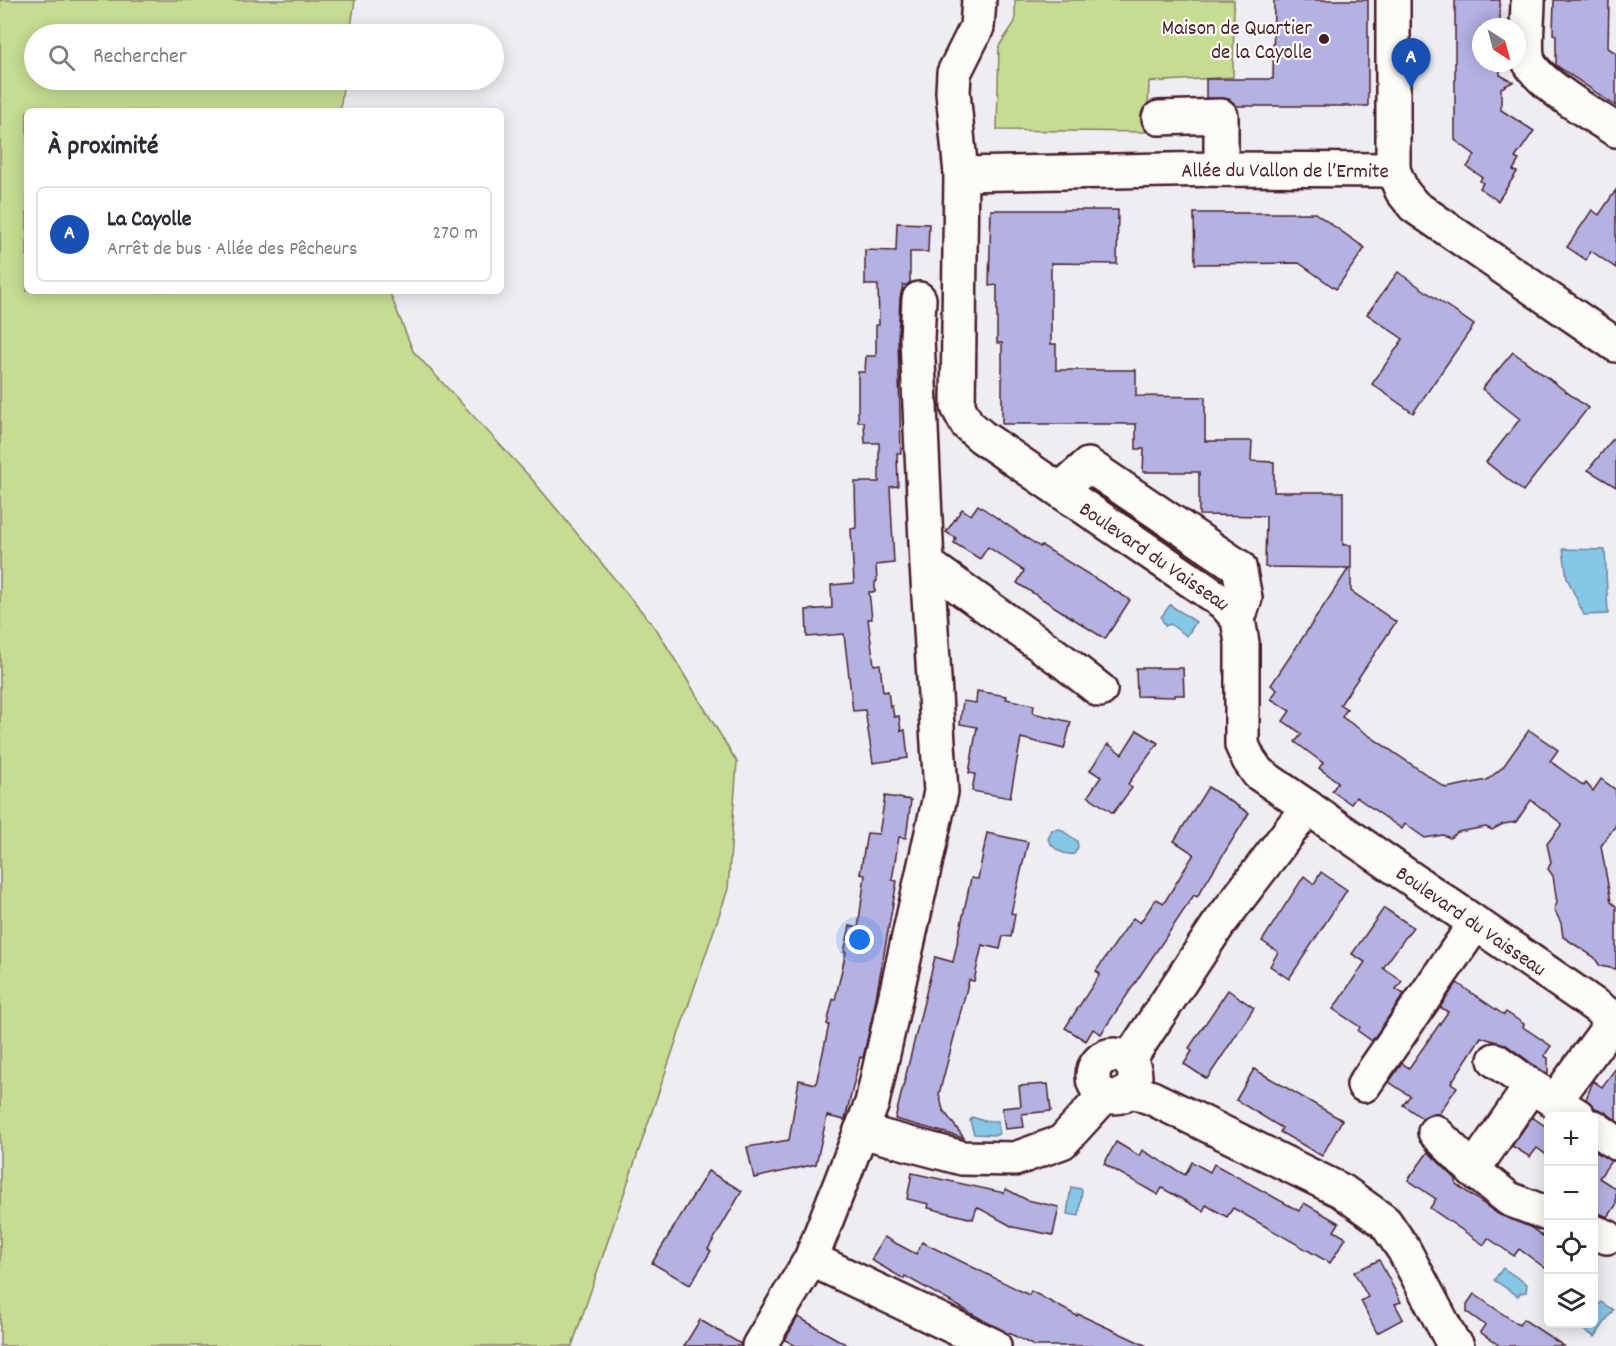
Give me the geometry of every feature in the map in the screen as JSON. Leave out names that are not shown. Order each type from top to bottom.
[{"type":"street","name":"Boulevard du Vaisseau","points":[[979,0],[977,27],[954,73],[953,92],[961,174],[958,406],[967,424],[982,437],[1224,603],[1238,619],[1242,643],[1242,745],[1258,773],[1615,1020]]},
{"type":"street","points":[[1393,0],[1393,170]]},
{"type":"street","points":[[1528,0],[1527,58],[1532,68],[1550,85],[1616,130]]},
{"type":"street","points":[[1159,118],[1221,116],[1221,169]]},
{"type":"street","name":"Allée du Vallon de l’Ermite","points":[[961,174],[1221,169],[1393,170],[1402,191],[1414,206],[1616,345]]},
{"type":"street","points":[[759,1346],[811,1259],[872,1103],[941,792],[927,564],[917,338],[919,299]]},
{"type":"street","points":[[927,564],[1100,690]]},
{"type":"street","points":[[861,1131],[962,1158],[1015,1160],[1062,1142],[1121,1081],[1134,1052],[1218,925],[1308,807]]},
{"type":"street","points":[[1364,1085],[1475,924]]},
{"type":"street","points":[[1473,1170],[1554,1101],[1615,1020]]},
{"type":"street","points":[[1495,1060],[1554,1101]]},
{"type":"street","points":[[1121,1081],[1342,1191],[1385,1222],[1404,1250],[1453,1343],[1457,1346]]},
{"type":"street","points":[[1598,1130],[1616,1143]]},
{"type":"street","points":[[1436,1131],[1473,1170],[1509,1199],[1544,1212]]},
{"type":"street","points":[[811,1259],[994,1346]]},
{"type":"green space","points":[[0,0],[355,0],[351,24],[24,24],[24,90],[343,90],[340,108],[24,108],[24,294],[390,294],[413,351],[530,477],[657,630],[737,762],[728,889],[572,1346],[0,1346]]},
{"type":"green space","points":[[1015,0],[1234,0],[1233,77],[1149,82],[1147,132],[997,130],[999,46],[1015,22]]},
{"type":"water","points":[[1563,549],[1605,550],[1608,614],[1584,615],[1567,578]]},
{"type":"water","points":[[1170,605],[1196,622],[1187,636],[1170,624],[1165,626],[1161,617]]},
{"type":"water","points":[[1060,829],[1077,841],[1078,847],[1074,854],[1059,851],[1048,839],[1052,830]]},
{"type":"water","points":[[972,1117],[984,1121],[998,1121],[999,1134],[974,1134],[970,1121]]},
{"type":"water","points":[[1071,1187],[1082,1189],[1079,1216],[1067,1214]]},
{"type":"water","points":[[1503,1268],[1527,1284],[1526,1292],[1518,1296],[1494,1280]]},
{"type":"water","points":[[1601,1302],[1613,1310],[1595,1337],[1582,1329],[1598,1328],[1598,1306]]},
{"type":"building","name":"Maison de Quartier de la Cayolle","points":[[1274,0],[1368,0],[1368,106],[1237,106],[1229,99],[1206,98],[1206,79],[1273,79]]},
{"type":"building","points":[[1455,0],[1500,0],[1500,18],[1472,18],[1472,72],[1500,72],[1500,75],[1513,82],[1501,88],[1501,110],[1534,131],[1515,158],[1519,160],[1513,170],[1517,172],[1498,201],[1480,188],[1483,183],[1480,181],[1482,177],[1467,167],[1475,155],[1455,140]]},
{"type":"building","points":[[1554,0],[1609,0],[1608,48],[1616,53],[1616,106],[1556,65],[1556,35],[1553,34]]},
{"type":"building","points":[[1616,190],[1616,268],[1591,251],[1586,260],[1567,247],[1592,210],[1599,215]]},
{"type":"building","points":[[991,210],[1118,210],[1117,264],[1051,263],[1051,344],[1056,344],[1056,370],[1136,370],[1136,396],[1205,397],[1205,441],[1252,441],[1251,461],[1274,462],[1274,492],[1343,492],[1343,545],[1351,545],[1351,591],[1396,622],[1340,705],[1347,709],[1342,717],[1446,788],[1487,780],[1503,767],[1529,730],[1558,750],[1550,761],[1584,786],[1586,783],[1593,791],[1601,779],[1616,790],[1616,825],[1601,846],[1611,902],[1616,906],[1616,969],[1600,966],[1594,957],[1563,937],[1561,923],[1554,909],[1557,903],[1553,876],[1548,869],[1551,862],[1547,844],[1562,824],[1531,800],[1516,822],[1503,824],[1492,830],[1486,827],[1458,832],[1450,838],[1443,835],[1425,838],[1405,824],[1402,829],[1356,797],[1351,804],[1332,791],[1338,782],[1319,768],[1323,763],[1295,742],[1302,734],[1283,721],[1290,711],[1271,699],[1277,690],[1271,685],[1349,568],[1265,567],[1266,516],[1199,515],[1199,472],[1143,472],[1144,449],[1136,449],[1136,424],[1002,424],[1002,343],[997,343],[997,285],[989,286]]},
{"type":"building","points":[[1194,213],[1315,213],[1365,248],[1336,289],[1299,263],[1195,264]]},
{"type":"building","points":[[897,223],[929,224],[928,252],[910,252],[910,282],[903,285],[900,298],[898,339],[901,453],[897,453],[898,486],[890,487],[894,563],[876,565],[875,592],[869,592],[872,619],[868,619],[874,665],[880,664],[883,692],[888,691],[894,717],[899,716],[901,731],[905,730],[908,758],[873,763],[865,710],[853,711],[844,634],[807,637],[806,610],[832,608],[831,585],[854,583],[851,529],[856,528],[855,482],[879,482],[879,443],[865,443],[864,422],[858,422],[858,372],[865,372],[866,356],[876,356],[876,325],[879,325],[878,285],[865,285],[865,250],[896,251]]},
{"type":"building","points":[[1398,272],[1474,325],[1413,413],[1372,384],[1403,339],[1367,314]]},
{"type":"building","points":[[1513,352],[1588,408],[1523,491],[1486,462],[1520,419],[1482,389]]},
{"type":"building","points":[[1616,435],[1616,487],[1588,470]]},
{"type":"building","points":[[978,505],[1040,547],[1041,545],[1130,600],[1105,639],[1017,583],[1024,571],[988,547],[980,559],[954,543],[956,538],[946,532],[962,509],[971,515]]},
{"type":"building","points":[[1136,668],[1183,668],[1184,695],[1175,695],[1175,697],[1137,696]]},
{"type":"building","points":[[977,691],[1007,696],[1006,699],[1034,705],[1033,713],[1071,722],[1064,749],[1021,738],[1010,798],[972,791],[975,774],[969,773],[977,727],[960,724],[963,701],[976,703]]},
{"type":"building","points":[[1137,730],[1158,743],[1128,784],[1132,788],[1113,813],[1088,796],[1101,777],[1090,770],[1108,744],[1122,754]]},
{"type":"building","points":[[1208,787],[1249,813],[1197,897],[1194,895],[1101,1034],[1093,1029],[1086,1041],[1065,1028],[1100,974],[1096,971],[1133,918],[1140,923],[1156,899],[1164,903],[1194,854],[1174,841]]},
{"type":"building","points":[[885,796],[911,800],[906,838],[899,837],[892,880],[897,881],[874,1009],[845,1120],[827,1116],[816,1164],[754,1178],[747,1147],[789,1140],[799,1080],[816,1084],[829,1025],[827,1024],[833,999],[835,1000],[850,926],[858,928],[865,875],[860,874],[867,833],[879,834]]},
{"type":"building","points":[[987,833],[1028,842],[1011,913],[1015,914],[1011,937],[1003,936],[1000,949],[982,945],[974,981],[969,980],[939,1094],[943,1110],[964,1138],[895,1119],[935,957],[953,962],[971,878],[978,879]]},
{"type":"building","points":[[1321,872],[1347,890],[1289,979],[1270,966],[1278,952],[1262,941],[1304,876],[1314,884]]},
{"type":"building","points":[[1384,908],[1413,927],[1383,968],[1402,981],[1396,989],[1404,994],[1372,1041],[1358,1031],[1360,1027],[1333,1009],[1365,962],[1352,954]]},
{"type":"building","points":[[1457,983],[1504,1015],[1506,1012],[1524,1024],[1523,1027],[1551,1046],[1544,1056],[1548,1058],[1548,1075],[1506,1045],[1481,1037],[1451,1083],[1457,1087],[1439,1114],[1430,1114],[1422,1118],[1403,1105],[1410,1096],[1389,1082],[1402,1063],[1409,1068],[1448,1012],[1440,1007]]},
{"type":"building","points":[[1228,990],[1254,1008],[1207,1079],[1184,1064],[1192,1051],[1189,1048]]},
{"type":"building","points":[[1616,1068],[1616,1120],[1595,1108],[1586,1099],[1593,1081],[1602,1087]]},
{"type":"building","points":[[1254,1069],[1342,1120],[1322,1156],[1280,1132],[1282,1128],[1236,1100]]},
{"type":"building","points":[[1048,1084],[1051,1111],[1022,1114],[1024,1127],[1005,1129],[1002,1108],[1021,1106],[1019,1086]]},
{"type":"building","points":[[1532,1117],[1544,1125],[1544,1153],[1537,1148],[1530,1157],[1512,1146]]},
{"type":"building","points":[[1116,1142],[1139,1156],[1142,1150],[1185,1175],[1192,1162],[1210,1172],[1214,1164],[1299,1211],[1304,1203],[1339,1223],[1334,1231],[1346,1238],[1330,1263],[1233,1208],[1227,1217],[1206,1205],[1203,1211],[1162,1188],[1158,1195],[1104,1164]]},
{"type":"building","points":[[1428,1152],[1456,1179],[1456,1184],[1498,1214],[1530,1227],[1544,1237],[1544,1267],[1519,1249],[1514,1256],[1488,1238],[1484,1245],[1430,1208],[1436,1199],[1408,1180]]},
{"type":"building","points":[[1598,1153],[1611,1161],[1599,1178],[1616,1189],[1616,1205],[1608,1217],[1598,1213]]},
{"type":"building","points":[[708,1171],[742,1191],[708,1249],[711,1251],[690,1285],[652,1263]]},
{"type":"building","points":[[912,1173],[1004,1193],[1006,1189],[1027,1200],[1059,1207],[1053,1235],[1013,1227],[977,1207],[973,1219],[928,1208],[929,1204],[907,1199]]},
{"type":"building","points":[[884,1237],[916,1254],[922,1242],[1029,1295],[1031,1291],[1077,1316],[1078,1314],[1147,1346],[1034,1346],[871,1260]]},
{"type":"building","points":[[1379,1260],[1401,1302],[1395,1304],[1403,1319],[1377,1333],[1361,1301],[1368,1297],[1354,1272]]},
{"type":"building","points":[[1474,1294],[1519,1325],[1523,1319],[1564,1346],[1500,1346],[1480,1332],[1485,1325],[1467,1312],[1467,1304]]},
{"type":"building","points":[[798,1317],[849,1346],[796,1346],[785,1340]]},
{"type":"building","points":[[700,1320],[741,1344],[740,1346],[684,1346]]},
{"type":"place","name":"Maison de Quartier de la Cayolle","points":[[1324,39]]},
{"type":"place","name":"La Cayolle","points":[[1411,88]]}]
